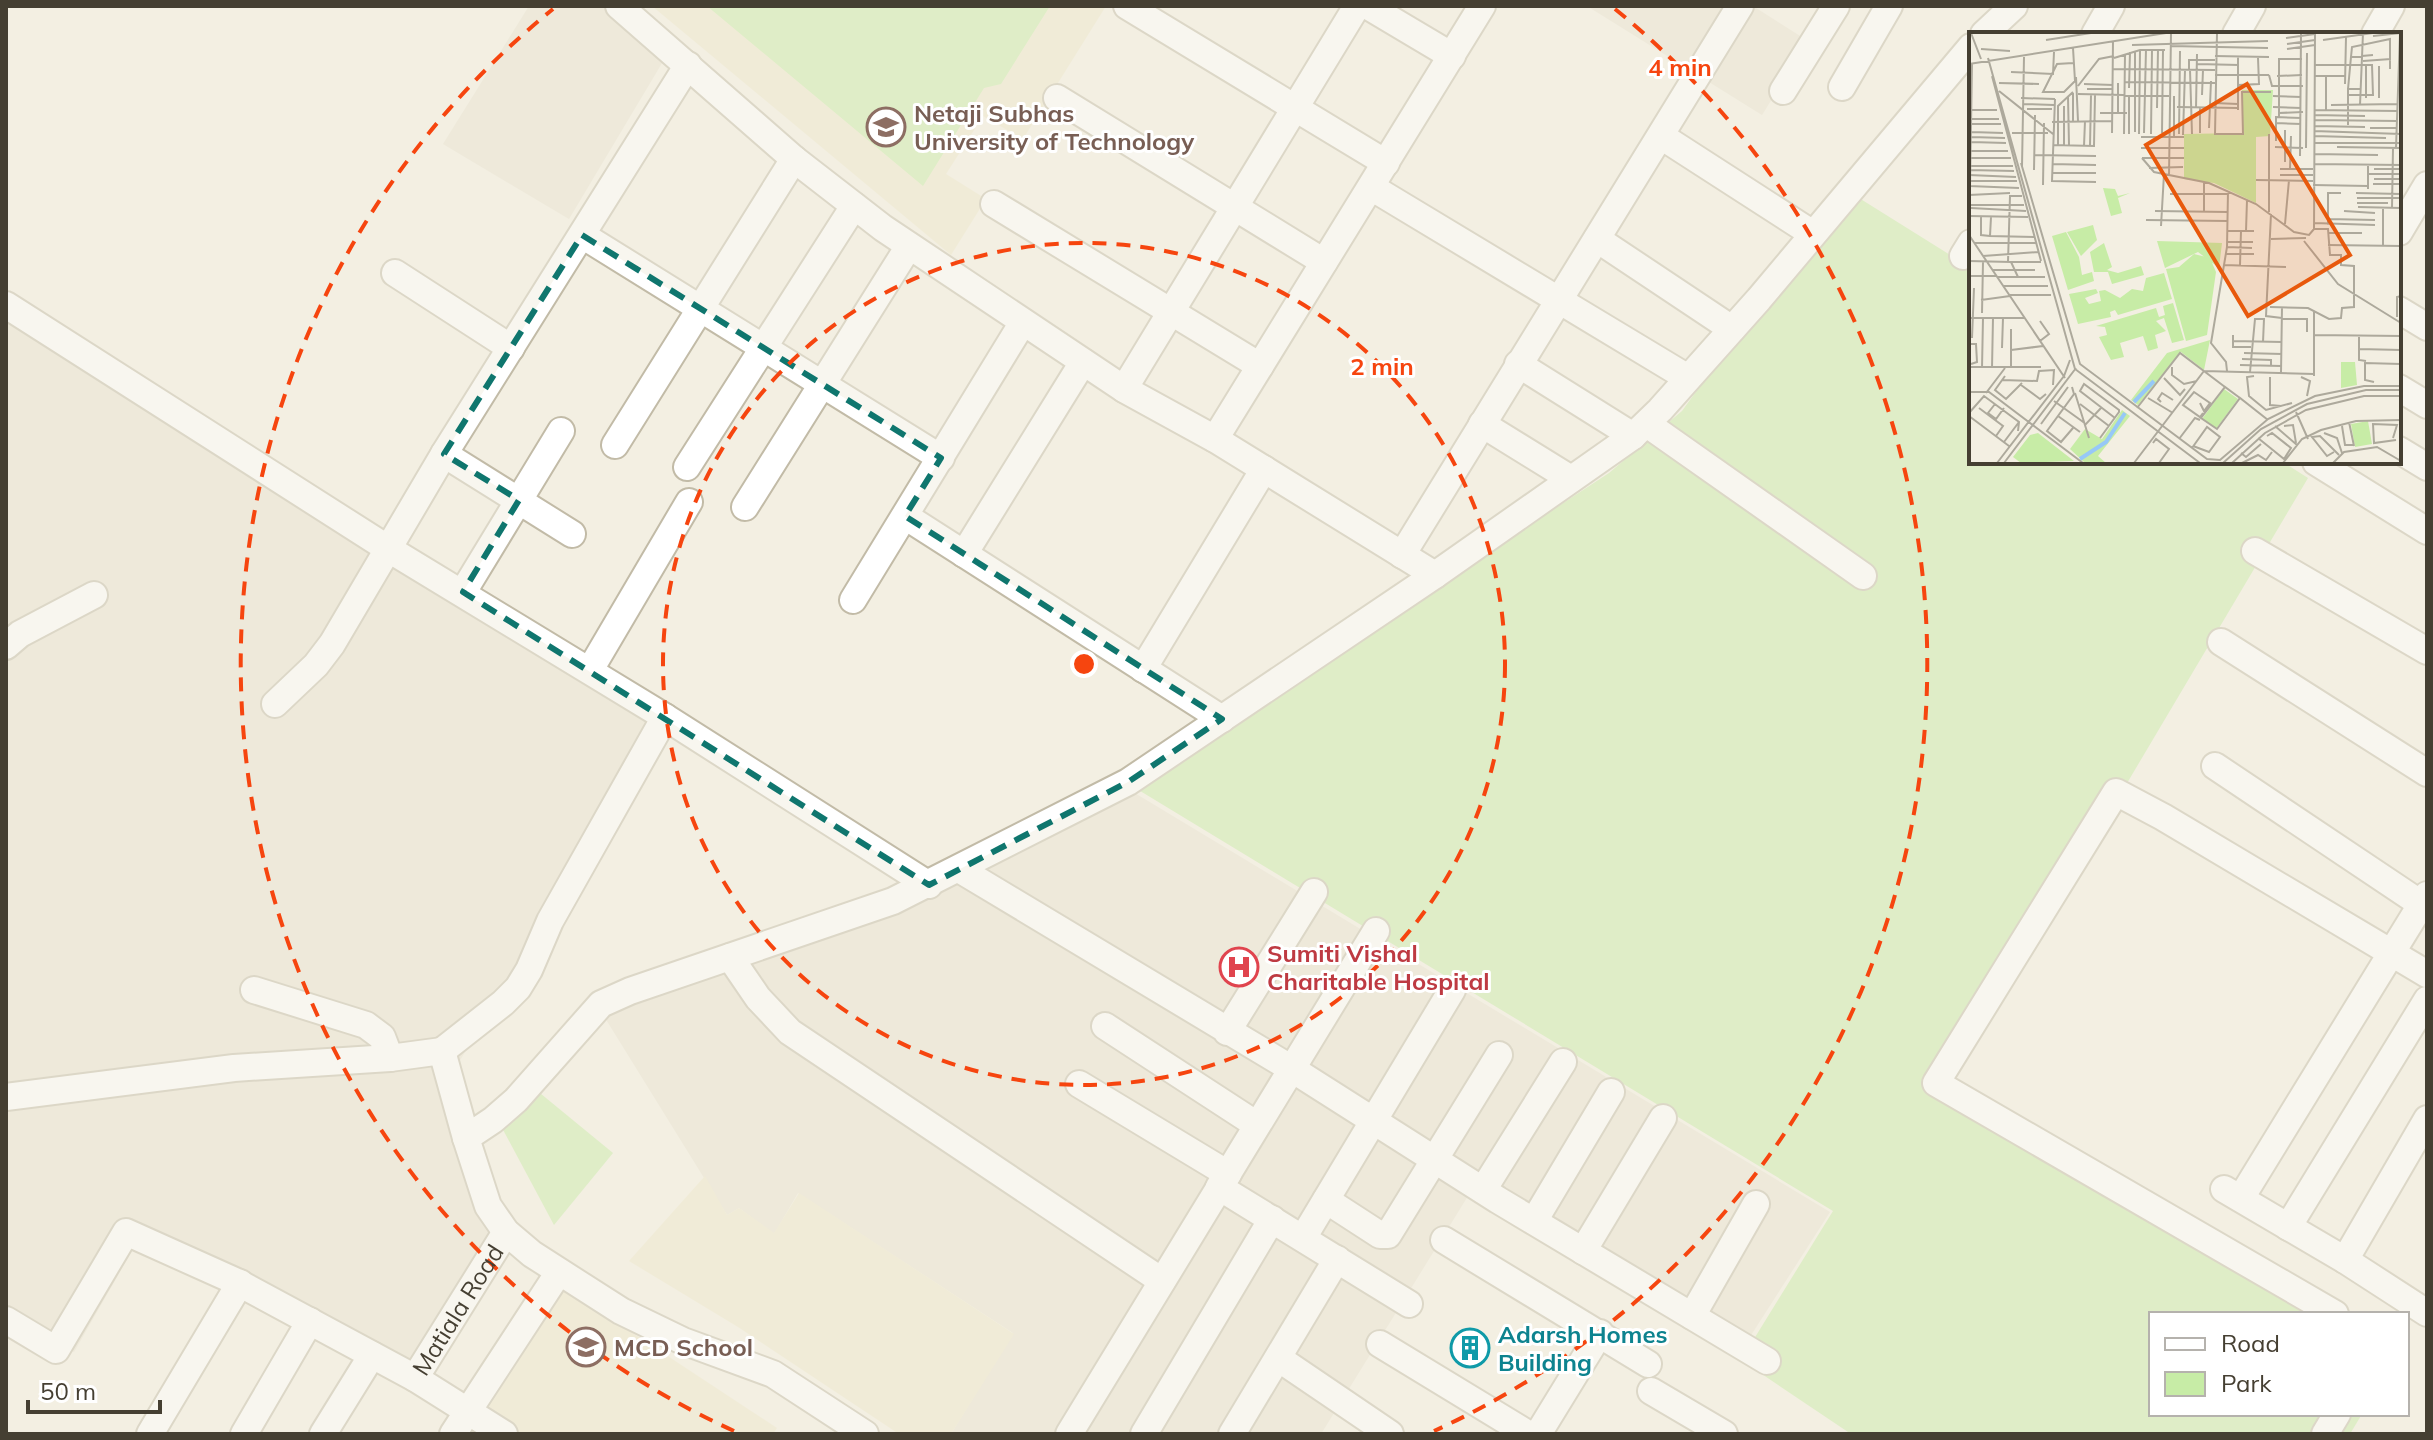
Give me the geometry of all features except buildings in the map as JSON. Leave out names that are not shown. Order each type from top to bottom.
[{"type":"street","points":[[619,6],[794,159],[909,246],[1124,389],[1215,439],[1435,575]]},
{"type":"street","points":[[1127,6],[1386,163]]},
{"type":"street","points":[[1124,389],[1357,6]]},
{"type":"street","points":[[1368,6],[1452,56]]},
{"type":"street","points":[[1215,439],[1482,6]]},
{"type":"street","points":[[1402,555],[1740,6]]},
{"type":"street","points":[[1783,91],[1836,6]]},
{"type":"street","points":[[1842,87],[1889,6]]},
{"type":"street","points":[[2096,32],[2111,6]]},
{"type":"street","points":[[2237,32],[2252,6]]},
{"type":"street","points":[[2376,32],[2391,6]]},
{"type":"street","points":[[1987,32],[2012,7]]},
{"type":"street","points":[[466,1138],[516,1100],[601,1004],[630,991],[893,901],[1128,782],[1435,575],[1640,430],[1732,329],[1969,51]]},
{"type":"street","points":[[275,704],[316,665],[332,644],[444,454],[688,65]]},
{"type":"street","points":[[1057,98],[1324,262]]},
{"type":"street","points":[[1661,136],[1813,234]]},
{"type":"street","points":[[615,445],[794,159]]},
{"type":"street","points":[[2401,229],[2427,185]]},
{"type":"street","points":[[1371,187],[1688,378]]},
{"type":"street","points":[[994,204],[1260,366]]},
{"type":"street","points":[[687,467],[854,206]]},
{"type":"street","points":[[582,235],[941,458]]},
{"type":"street","points":[[1597,239],[1732,329]]},
{"type":"street","points":[[745,507],[909,246]]},
{"type":"street","points":[[395,273],[511,348]]},
{"type":"street","points":[[6,305],[387,548],[590,670],[929,885]]},
{"type":"street","points":[[2401,311],[2427,327]]},
{"type":"street","points":[[853,600],[1023,322]]},
{"type":"street","points":[[964,554],[1083,362]]},
{"type":"street","points":[[1518,364],[1640,430],[1863,576]]},
{"type":"street","points":[[2401,389],[2427,405]]},
{"type":"street","points":[[1482,424],[1571,479]]},
{"type":"street","points":[[463,592],[561,431]]},
{"type":"street","points":[[2401,451],[2427,467]]},
{"type":"street","points":[[444,454],[572,534]]},
{"type":"street","points":[[2319,464],[2427,531]]},
{"type":"street","points":[[1143,669],[1264,469]]},
{"type":"street","points":[[590,670],[689,502]]},
{"type":"street","points":[[905,516],[1222,719]]},
{"type":"street","points":[[2255,551],[2427,651]]},
{"type":"street","points":[[6,646],[20,634],[94,595]]},
{"type":"street","points":[[2221,642],[2427,773]]},
{"type":"street","points":[[6,1097],[234,1068],[390,1058],[442,1051],[518,988],[557,908],[665,717]]},
{"type":"street","points":[[2215,766],[2425,902],[2232,1194],[2345,1260],[2427,1313]]},
{"type":"street","points":[[2332,1312],[1936,1083],[2116,792],[2427,974]]},
{"type":"street","points":[[959,869],[1767,1361]]},
{"type":"street","points":[[1227,1032],[1314,892]]},
{"type":"street","points":[[1069,1434],[1376,931]]},
{"type":"street","points":[[730,957],[758,998],[790,1032],[1162,1281]]},
{"type":"street","points":[[254,990],[366,1025],[382,1037],[390,1058]]},
{"type":"street","points":[[1303,1238],[1452,990]]},
{"type":"street","points":[[2288,1227],[2427,1000]]},
{"type":"street","points":[[1105,1026],[1257,1125]]},
{"type":"street","points":[[442,1051],[488,1206],[506,1232]]},
{"type":"street","points":[[1326,1200],[1380,1235],[1388,1235],[1499,1055]]},
{"type":"street","points":[[1483,1190],[1563,1062]]},
{"type":"street","points":[[1079,1084],[1224,1181],[1272,1219],[1409,1304]]},
{"type":"street","points":[[1534,1221],[1611,1092]]},
{"type":"street","points":[[1583,1251],[1663,1118]]},
{"type":"street","points":[[2345,1260],[2427,1119]]},
{"type":"street","points":[[1692,1316],[1756,1204]]},
{"type":"street","points":[[1144,1434],[1272,1219]]},
{"type":"street","name":"Matiala Road","points":[[6,1320],[56,1350],[126,1232],[240,1283],[415,1378],[506,1232],[559,1272],[621,1311],[658,1329],[773,1374],[864,1434]]},
{"type":"street","points":[[1444,1240],[1648,1364]]},
{"type":"street","points":[[1232,1434],[1337,1259]]},
{"type":"street","points":[[453,1434],[559,1272]]},
{"type":"street","points":[[150,1434],[240,1283]]},
{"type":"street","points":[[244,1434],[310,1321]]},
{"type":"street","points":[[1538,1434],[1600,1333]]},
{"type":"street","points":[[1380,1344],[1528,1434]]},
{"type":"street","points":[[323,1434],[372,1355]]},
{"type":"street","points":[[1278,1358],[1390,1434]]},
{"type":"street","points":[[415,1378],[504,1434]]},
{"type":"street","points":[[1651,1391],[1724,1434]]},
{"type":"street","points":[[2325,1434],[2336,1416]]},
{"type":"highlighted area","points":[[582,235],[941,458],[905,516],[1222,719],[1128,782],[929,885],[463,592],[519,500],[444,454]]},
{"type":"shaded area","points":[[529,6],[604,6],[668,53],[569,219],[443,144]]},
{"type":"shaded area","name":"Netaji Subhas University of Technology","points":[[652,6],[1106,6],[1023,139],[983,116],[946,174],[986,199],[951,255]]},
{"type":"shaded area","points":[[1587,6],[1753,6],[1808,41],[1762,115]]},
{"type":"shaded area","points":[[6,307],[659,725],[459,1062],[506,1219],[406,1375],[144,1230],[74,1352],[6,1321]]},
{"type":"shaded area","points":[[1128,789],[1830,1212],[1737,1357],[1468,1196],[1321,1434],[951,1434],[1013,1333],[798,1193],[774,1234],[739,1208],[727,1215],[597,1005],[908,903]]},
{"type":"shaded area","points":[[705,1176],[727,1215],[739,1208],[774,1233],[799,1193],[1014,1334],[951,1434],[899,1434],[738,1327],[629,1261]]},
{"type":"shaded area","name":"MCD School","points":[[560,1285],[777,1428],[773,1434],[515,1434],[475,1409]]},
{"type":"green space","points":[[707,6],[1050,6],[1001,84],[984,88],[923,186]]},
{"type":"green space","points":[[1843,188],[1969,267],[1969,464],[2286,464],[2308,478],[1945,1090],[2327,1312],[2149,1312],[2149,1416],[2361,1416],[2350,1434],[1851,1434],[1741,1360],[1833,1211],[1132,786],[1609,473],[1682,411]]},
{"type":"green space","points":[[535,1089],[613,1153],[554,1225],[501,1126]]},
{"type":"place","name":"Netaji Subhas University of Technology","points":[[886,127]]},
{"type":"place","name":"Sumiti Vishal Charitable Hospital","points":[[1239,967]]},
{"type":"place","name":"MCD School","points":[[586,1347]]},
{"type":"place","name":"Adarsh Homes Building","points":[[1470,1348]]}]
